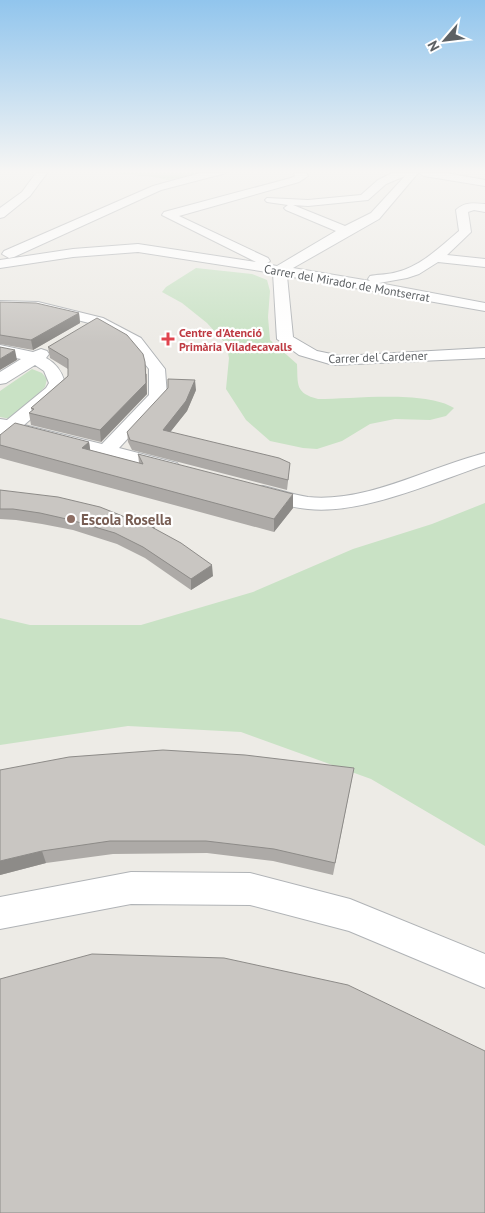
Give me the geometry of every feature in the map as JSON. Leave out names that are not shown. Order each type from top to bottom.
[{"type":"street","points":[[0,257],[62,230]]},
{"type":"street","points":[[198,230],[280,270],[349,230]]},
{"type":"street","points":[[335,279],[386,279],[402,277],[417,271],[436,258],[470,233],[469,230]]},
{"type":"street","name":"Carrer del Mirador de Montserrat","points":[[0,264],[65,254],[138,248],[335,279],[485,307]]},
{"type":"street","points":[[436,258],[485,263]]},
{"type":"street","name":"Carrer del Cardener","points":[[280,270],[286,339],[305,354],[325,360],[341,360],[468,353],[485,354]]},
{"type":"street","points":[[0,305],[38,306],[98,321],[135,341],[157,369],[158,396],[106,451]]},
{"type":"street","points":[[82,330],[98,321]]},
{"type":"street","points":[[0,378],[58,344]]},
{"type":"street","points":[[0,350],[35,358],[52,369],[57,382],[54,390],[4,429]]},
{"type":"street","points":[[4,429],[106,451],[192,473]]},
{"type":"street","points":[[250,488],[307,503],[332,503],[362,499],[485,458]]},
{"type":"street","points":[[0,913],[131,888],[250,889],[350,915],[485,971]]},
{"type":"green space","points":[[196,268],[252,274],[267,280],[270,291],[268,317],[270,340],[297,364],[299,387],[305,394],[318,399],[407,397],[441,402],[454,408],[446,416],[430,420],[395,419],[370,424],[342,441],[317,449],[270,441],[246,420],[226,389],[229,358],[226,344],[207,323],[182,303],[162,292],[166,287]]},
{"type":"green space","points":[[32,369],[42,373],[47,379],[45,387],[11,419],[0,417],[0,391]]},
{"type":"green space","points":[[485,503],[485,846],[371,779],[241,732],[128,726],[0,745],[0,618],[30,625],[141,625],[253,592],[353,549],[432,524]]},
{"type":"building","points":[[0,302],[36,303],[79,313],[31,340],[0,335]]},
{"type":"building","points":[[97,318],[127,335],[143,354],[146,383],[100,430],[29,413],[34,409],[31,408],[68,376],[68,359],[48,347]]},
{"type":"building","points":[[0,347],[15,350],[0,359]]},
{"type":"building","points":[[168,379],[195,380],[186,401],[163,430],[279,458],[290,463],[288,480],[130,440],[127,432],[168,388]]},
{"type":"building","points":[[15,423],[89,442],[82,448],[143,464],[138,454],[293,494],[274,519],[0,445],[0,435]]},
{"type":"building","points":[[0,490],[58,497],[100,507],[130,519],[134,515],[153,519],[148,525],[181,543],[212,565],[191,579],[143,547],[115,533],[40,513],[0,509]]},
{"type":"building","points":[[163,750],[245,755],[354,768],[335,863],[274,849],[206,841],[110,841],[42,851],[0,861],[0,770],[69,757]]},
{"type":"building","points":[[92,954],[224,958],[348,985],[485,1051],[485,1213],[0,1213],[0,979]]},
{"type":"place","name":"Centre d'Atenció Primària Viladecavalls","points":[[168,339]]},
{"type":"place","name":"Escola Rosella","points":[[71,519]]}]
